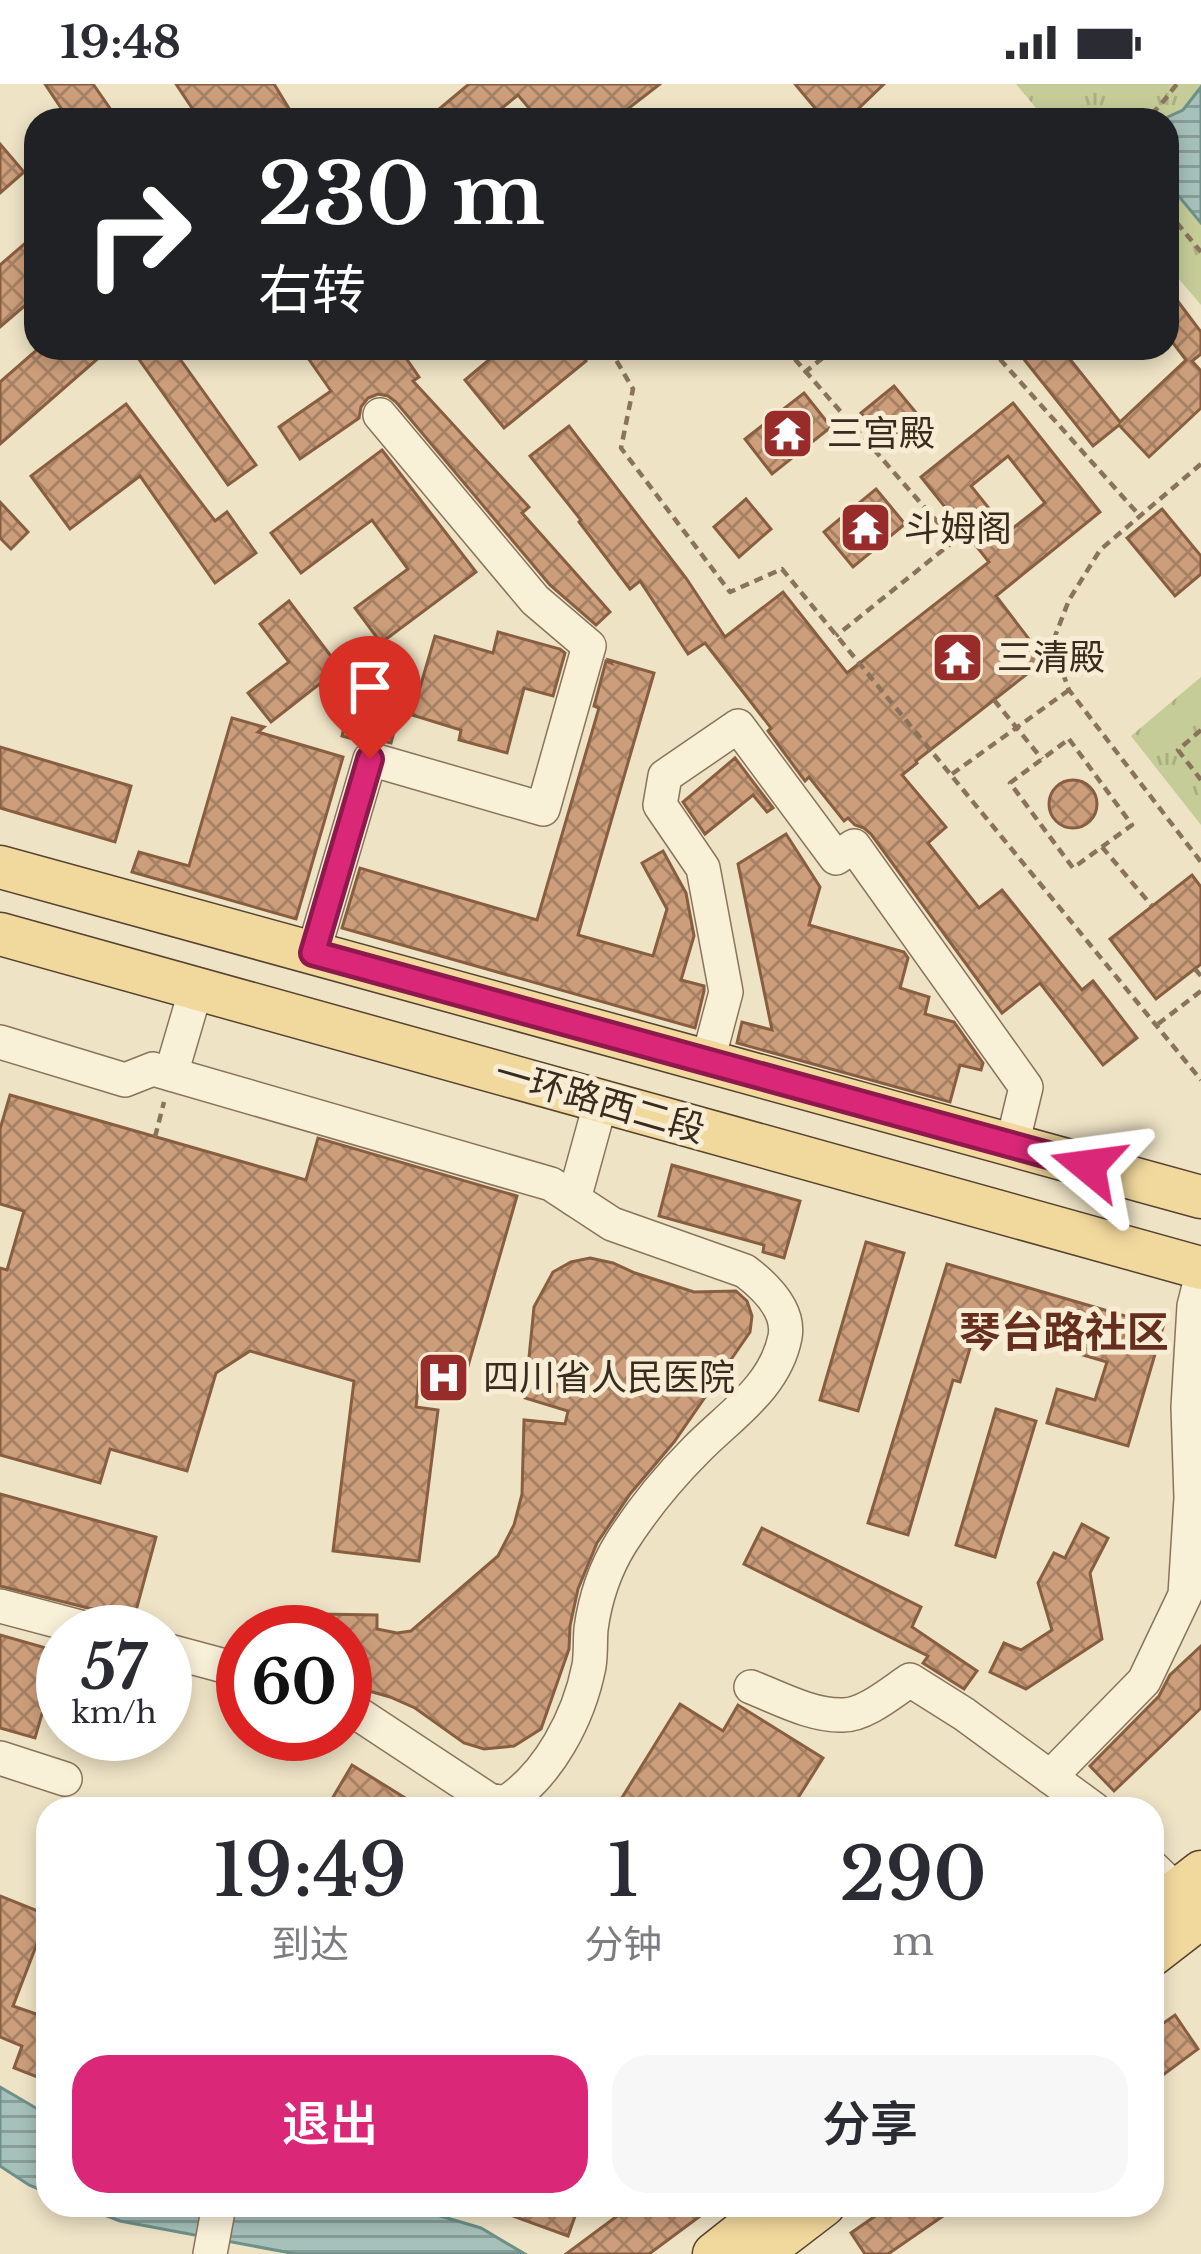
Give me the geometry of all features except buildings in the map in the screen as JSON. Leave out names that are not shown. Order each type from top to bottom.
[{"type":"main road","name":"一环路西二段","points":[[0,867],[1201,1197]]},
{"type":"main road","name":"一环路西二段","points":[[2,941],[196,988],[1201,1268]]},
{"type":"main road","points":[[1164,1923],[1176,1891]]},
{"type":"main road","points":[[714,2254],[761,2217]]},
{"type":"main road","points":[[760,2254],[808,2217]]},
{"type":"street","points":[[313,953],[370,759],[543,809],[589,646],[535,600],[380,415]]},
{"type":"street","points":[[708,1060],[726,992],[707,889],[703,868],[660,806],[665,776],[738,726],[836,858],[854,846],[1026,1087],[1012,1144]]},
{"type":"street","points":[[171,1074],[196,988]]},
{"type":"street","points":[[0,1042],[125,1080],[153,1069],[400,1145],[551,1184],[612,1223],[745,1271],[764,1285],[786,1317],[785,1338],[774,1369],[753,1398],[694,1452],[621,1544],[604,1575],[577,1711],[526,1790],[515,1797]]},
{"type":"street","points":[[574,1199],[602,1101]]},
{"type":"street","points":[[1050,1777],[1144,1681],[1185,1595],[1191,1498],[1188,1407],[1194,1306],[1201,1278]]},
{"type":"street","points":[[0,1606],[36,1615]]},
{"type":"street","points":[[752,1687],[806,1708],[846,1716],[910,1680],[1078,1797]]},
{"type":"street","points":[[372,1723],[483,1797]]},
{"type":"street","points":[[0,1757],[65,1779]]},
{"type":"street","points":[[211,2250],[217,2217]]},
{"type":"path","points":[[1179,225],[1201,252]]},
{"type":"path","points":[[616,360],[633,389],[621,448],[730,592],[782,569],[1201,1080]]},
{"type":"path","points":[[794,360],[954,541],[836,636]]},
{"type":"path","points":[[804,373],[820,360]]},
{"type":"path","points":[[1001,360],[1140,516]]},
{"type":"path","points":[[1201,464],[1100,550],[1069,600],[1052,644],[1069,690],[1201,862]]},
{"type":"path","points":[[950,775],[1069,690]]},
{"type":"path","points":[[994,700],[1042,759]]},
{"type":"path","points":[[1201,730],[1178,750],[1201,780]]},
{"type":"path","points":[[1069,739],[1132,825],[1073,868],[1010,782],[1042,759],[1069,739]]},
{"type":"path","points":[[1102,847],[1152,906]]},
{"type":"path","points":[[1195,969],[1201,976]]},
{"type":"path","points":[[1156,1025],[1201,991]]},
{"type":"path","points":[[155,1137],[171,1074]]},
{"type":"green space","points":[[1016,84],[1201,84],[1201,305],[1179,279],[1179,108],[1036,108]]},
{"type":"green space","points":[[1201,677],[1201,825],[1131,736]]},
{"type":"water","points":[[1201,87],[1201,223],[1179,196],[1179,112]]},
{"type":"water","points":[[0,2087],[36,2108],[36,2188],[0,2166]]},
{"type":"water","points":[[110,2217],[444,2217],[481,2228],[525,2254],[296,2254]]},
{"type":"place","name":"三宫殿","points":[[788,433]]},
{"type":"place","name":"斗姆阁","points":[[865,528]]},
{"type":"place","name":"三清殿","points":[[958,657]]},
{"type":"place","name":"四川省人民医院","points":[[444,1377]]},
{"type":"district","name":"琴台路社区","points":[[1064,1332]]},
{"type":"route","points":[[370,759],[313,953],[1088,1166]]}]
